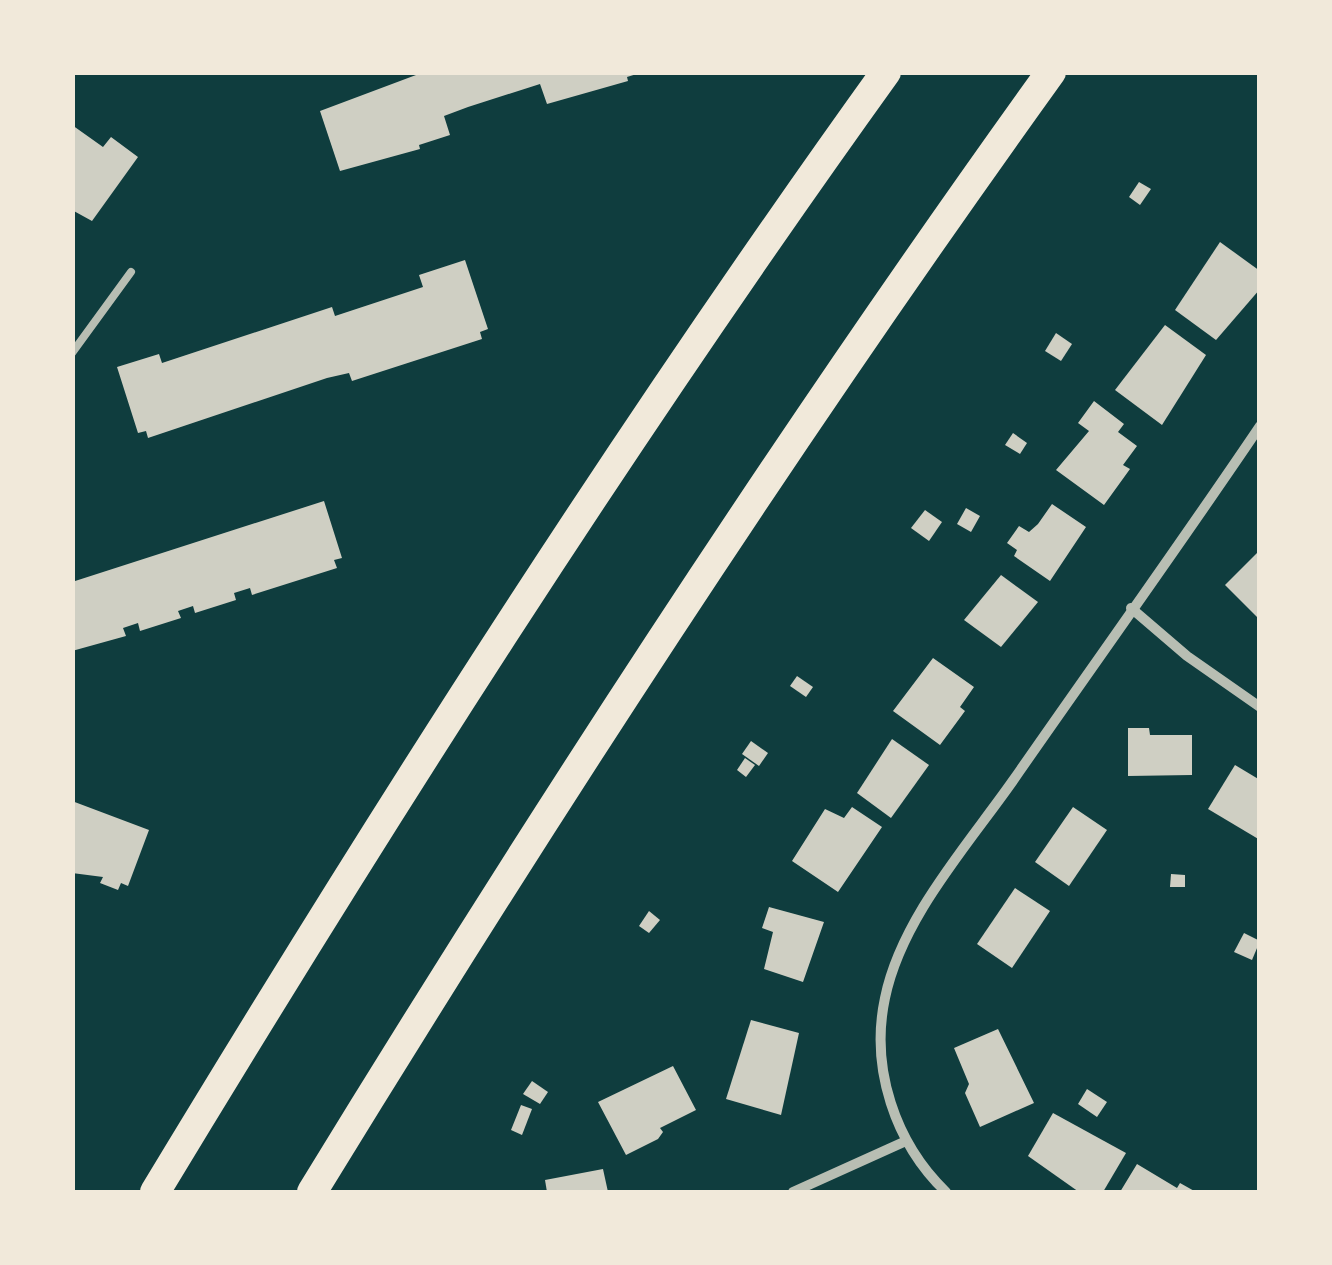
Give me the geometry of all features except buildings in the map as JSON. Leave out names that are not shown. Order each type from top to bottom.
[{"type":"highway","points":[[155,1192],[307,940],[603,477],[886,72]]},
{"type":"highway","points":[[312,1192],[711,559],[892,293],[1051,72]]},
{"type":"street","points":[[946,1192],[922,1170],[891,1103],[880,1028],[893,970],[950,870],[1260,426]]},
{"type":"street","points":[[1131,608],[1187,656],[1260,706]]},
{"type":"street","points":[[792,1192],[906,1141]]},
{"type":"lane","points":[[72,353],[132,272]]}]
